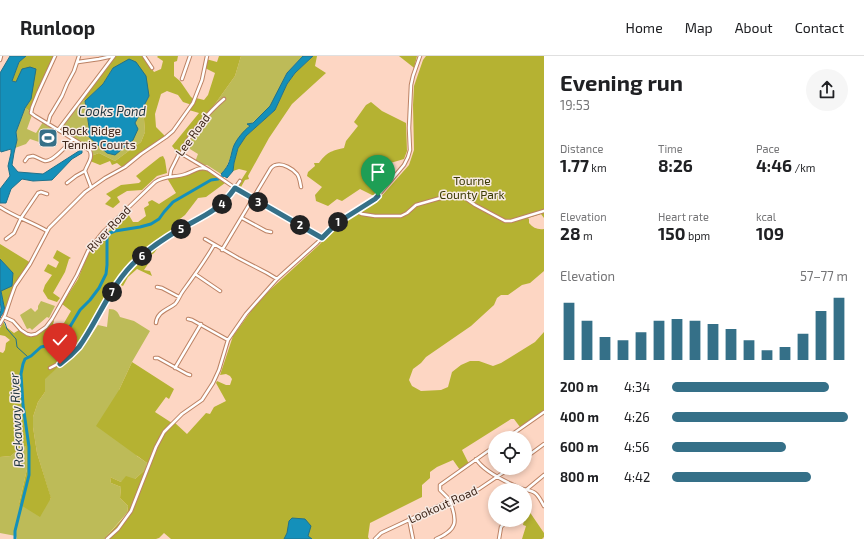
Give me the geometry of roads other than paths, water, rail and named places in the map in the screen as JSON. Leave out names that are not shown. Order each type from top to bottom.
[{"type":"street","points":[[0,60],[1,56]]},
{"type":"street","points":[[55,56],[31,111],[48,124],[88,149],[91,153],[85,171],[67,182]]},
{"type":"street","points":[[48,124],[50,116],[62,96],[78,62],[79,56]]},
{"type":"street","points":[[78,62],[113,56]]},
{"type":"street","points":[[58,130],[113,56]]},
{"type":"street","points":[[144,56],[152,68]]},
{"type":"street","points":[[182,79],[190,56]]},
{"type":"street","points":[[2,320],[15,286],[30,264],[47,232],[53,224],[91,187],[125,167],[173,131],[193,103],[202,80],[207,56]]},
{"type":"street","points":[[107,539],[118,529],[128,515],[164,432],[182,414],[202,400],[213,383],[219,370],[228,340],[246,314],[277,279],[337,223],[376,198],[404,165],[410,150],[409,128],[411,85],[420,56]]},
{"type":"street","name":"Lee Road","points":[[170,176],[171,170],[178,155],[182,154],[192,133],[224,99]]},
{"type":"street","points":[[25,161],[28,157],[33,156],[45,161],[50,160],[73,139]]},
{"type":"street","points":[[182,154],[207,168],[253,199],[322,238]]},
{"type":"street","points":[[222,250],[271,168],[278,164],[284,165],[295,172],[299,177],[301,187]]},
{"type":"street","name":"River Road","points":[[2,320],[13,321],[23,332],[31,335],[36,334],[46,327],[77,275],[86,254],[94,242],[116,219],[155,182],[165,177],[185,175],[199,168],[207,168]]},
{"type":"street","points":[[85,171],[91,187]]},
{"type":"street","points":[[50,368],[66,360],[79,347],[118,281],[134,263],[145,253],[175,232],[212,212],[224,201],[240,181]]},
{"type":"street","points":[[6,239],[14,233],[21,218],[38,193],[41,192],[47,194]]},
{"type":"street","points":[[357,210],[362,214],[375,216],[401,216],[416,205],[433,200],[460,196],[505,221],[511,221],[544,211]]},
{"type":"street","points":[[0,207],[47,232]]},
{"type":"street","points":[[242,218],[266,231],[271,232]]},
{"type":"street","points":[[205,239],[222,250],[277,279]]},
{"type":"street","points":[[156,323],[160,314],[176,303],[214,245]]},
{"type":"street","points":[[195,274],[220,291]]},
{"type":"street","points":[[158,287],[179,297]]},
{"type":"street","points":[[188,320],[201,324],[228,340]]},
{"type":"street","points":[[175,368],[201,324]]},
{"type":"street","points":[[155,358],[158,358],[190,375]]},
{"type":"street","points":[[517,431],[544,412]]},
{"type":"street","points":[[532,453],[544,444]]},
{"type":"street","points":[[436,539],[442,538],[447,534],[452,529],[455,522],[450,501],[440,490],[440,485],[488,451]]},
{"type":"street","points":[[476,459],[482,467],[490,473],[511,483]]},
{"type":"street","name":"Lookout Road","points":[[375,539],[381,533],[409,519],[479,489],[501,475]]},
{"type":"street","points":[[532,485],[544,476]]},
{"type":"street","points":[[532,492],[535,493],[544,506]]},
{"type":"street","points":[[409,519],[413,539]]},
{"type":"street","points":[[499,539],[501,527]]},
{"type":"water","points":[[10,56],[26,56],[19,62],[12,81],[16,82],[22,69],[30,67],[36,69],[31,99],[25,108],[16,132],[17,140],[12,165],[18,172],[43,174],[82,149],[82,153],[72,159],[52,180],[33,181],[22,179],[11,189],[6,203],[0,203],[0,189],[10,176],[8,166],[11,149],[1,152],[0,150],[0,73]]},
{"type":"water","points":[[303,56],[313,56],[295,73],[287,84],[275,110],[246,136],[238,148],[233,171],[227,178],[221,174],[228,165],[236,142],[250,126],[247,124],[253,123],[270,106],[287,73]]},
{"type":"water","name":"Cooks Pond","points":[[129,59],[136,62],[146,76],[149,96],[135,123],[138,129],[133,140],[115,155],[107,153],[87,135],[89,127],[85,101],[103,84],[113,68]]},
{"type":"water","points":[[0,259],[13,273],[12,286],[1,291],[5,311],[0,317],[1,309]]},
{"type":"water","points":[[292,518],[305,519],[311,526],[308,536],[312,539],[284,539],[287,533],[289,521]]},
{"type":"waterway","name":"Rockaway River","points":[[15,539],[15,531],[29,475],[29,447],[23,405],[21,374],[25,359],[41,347],[55,344],[62,340],[80,310],[99,288],[106,274],[107,237],[110,233],[151,224],[159,219],[173,202],[211,180],[218,179],[226,174]]},
{"type":"waterway","points":[[0,317],[5,323],[7,329],[16,339],[17,347],[28,357]]},
{"type":"place","name":"Rock Ridge Tennis Courts","points":[[48,138]]},
{"type":"park label","name":"Tourne County Park","points":[[472,188]]}]
